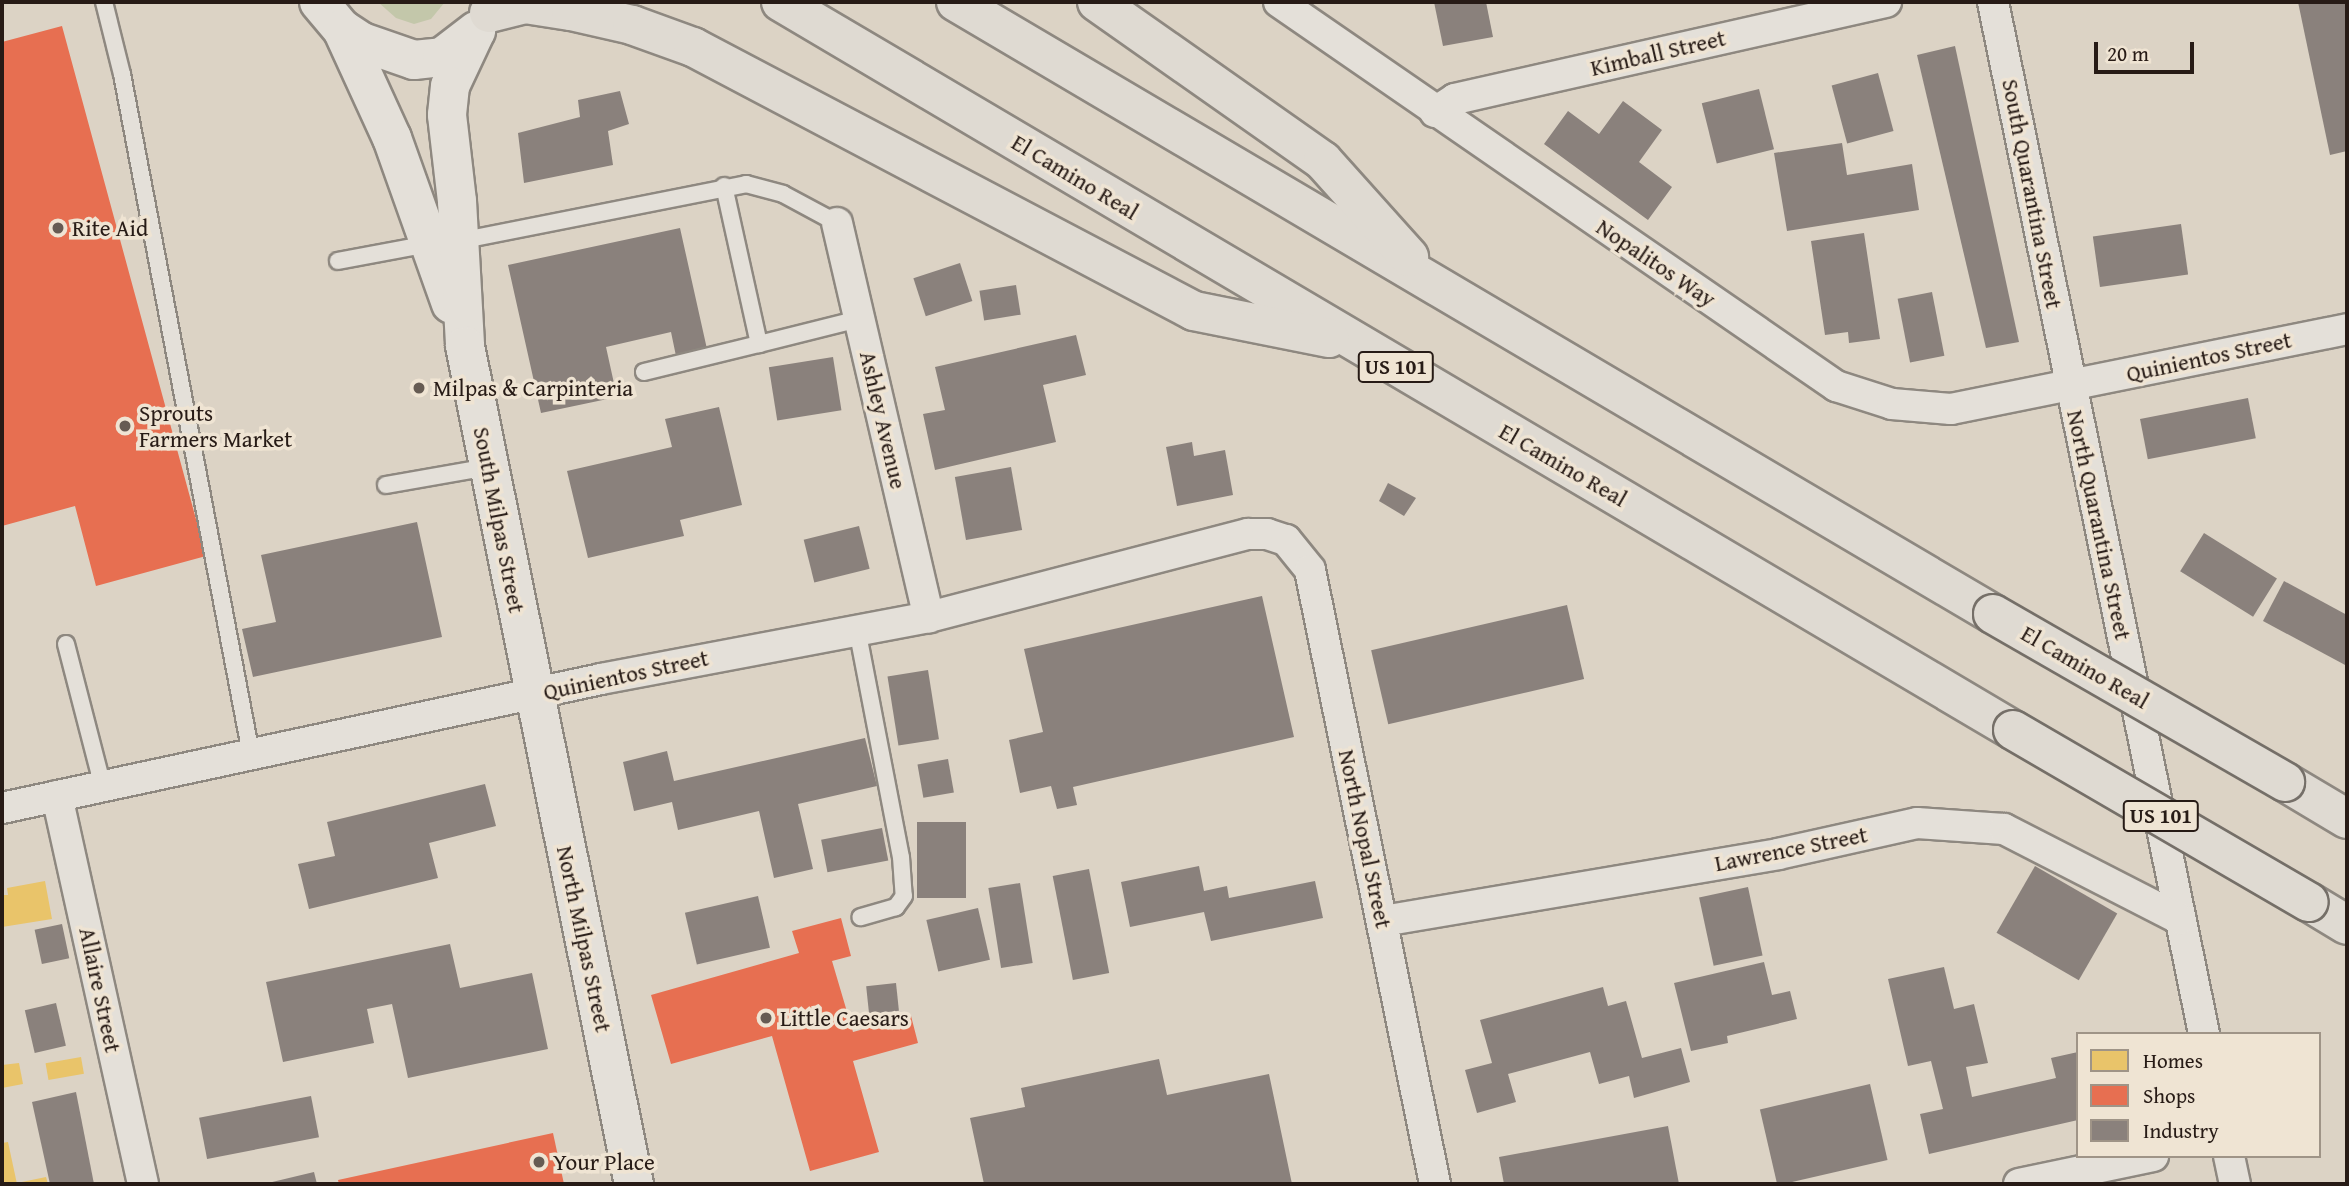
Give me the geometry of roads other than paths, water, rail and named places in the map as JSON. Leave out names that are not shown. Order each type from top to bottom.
[{"type":"highway","name":"El Camino Real","points":[[781,2],[1356,344],[2347,925]]},
{"type":"highway","name":"El Camino Real","points":[[956,2],[1993,614],[2347,819]]},
{"type":"highway","points":[[1097,2],[1323,161],[1434,285]]},
{"type":"highway","points":[[484,17],[525,5],[571,11],[632,25],[693,47],[1194,311],[1356,344]]},
{"type":"main road","points":[[331,15],[390,54],[414,60],[442,57],[484,17]]},
{"type":"main road","name":"South Milpas Street","points":[[331,15],[444,242]]},
{"type":"main road","name":"South Milpas Street","points":[[484,17],[450,86],[444,242],[535,694]]},
{"type":"main road","name":"North Milpas Street","points":[[535,694],[634,1184]]},
{"type":"street","name":"Nopalitos Way","points":[[1279,2],[1836,386],[1892,404],[1951,409],[2071,386]]},
{"type":"street","name":"Kimball Street","points":[[1435,112],[1455,99],[1886,2]]},
{"type":"street","name":"South Quarantina Street","points":[[1993,2],[2071,386]]},
{"type":"street","name":"Ashley Avenue","points":[[837,223],[929,617]]},
{"type":"street","name":"Quinientos Street","points":[[2071,386],[2347,329]]},
{"type":"street","name":"North Quarantina Street","points":[[2071,386],[2204,1032]]},
{"type":"street","name":"Quinientos Street","points":[[2,807],[535,694],[929,617],[1248,534]]},
{"type":"street","name":"North Nopal Street","points":[[1248,534],[1267,534],[1286,540],[1310,569],[1435,1184]]},
{"type":"street","name":"Allaire Street","points":[[57,796],[143,1184]]},
{"type":"street","name":"Lawrence Street","points":[[1382,921],[1778,854],[1917,823],[2004,829],[2180,919]]},
{"type":"street","points":[[2019,1184],[2143,1158]]},
{"type":"street","points":[[2229,1158],[2235,1184]]},
{"type":"lane","points":[[104,2],[122,74],[251,754]]},
{"type":"lane","points":[[338,261],[724,186],[746,184],[783,194],[837,223]]},
{"type":"lane","points":[[724,186],[759,344]]},
{"type":"lane","points":[[644,372],[859,320]]},
{"type":"lane","points":[[386,485],[488,467]]},
{"type":"lane","points":[[857,629],[901,857],[904,896],[896,907],[860,917]]},
{"type":"lane","points":[[66,644],[103,787]]},
{"type":"place","name":"Rite Aid","points":[[58,228]]},
{"type":"place","name":"Milpas & Carpinteria","points":[[419,388]]},
{"type":"place","name":"Sprouts Farmers Market","points":[[125,426]]},
{"type":"place","name":"Little Caesars","points":[[766,1018]]},
{"type":"place","name":"Your Place","points":[[539,1162]]}]
